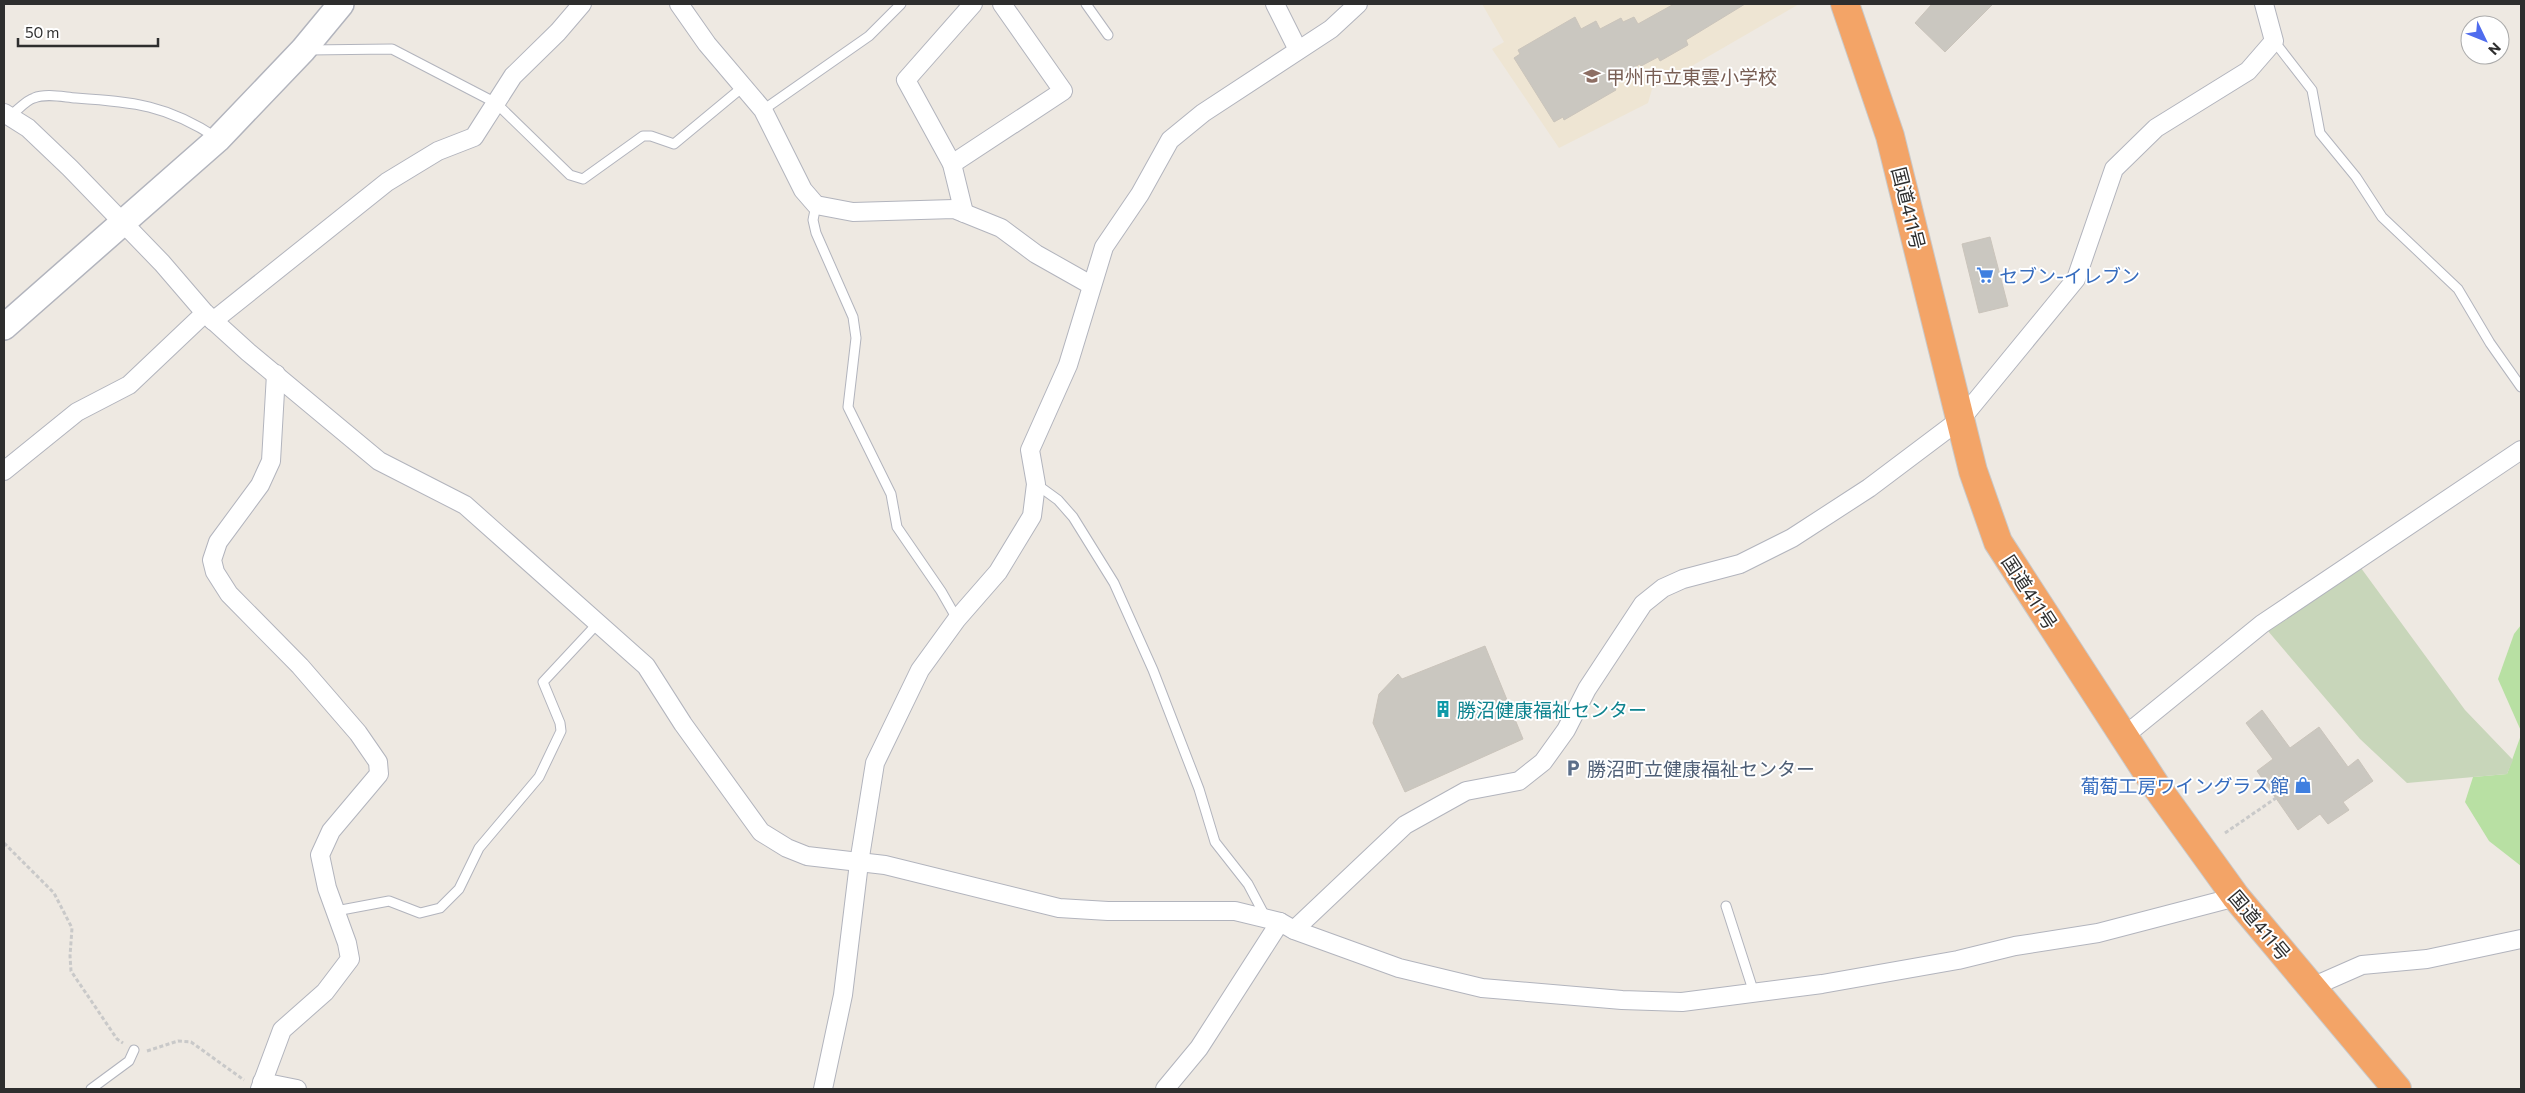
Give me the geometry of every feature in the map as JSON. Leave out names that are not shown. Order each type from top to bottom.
[{"type":"highway","name":"国道411号","points":[[1846,4],[1890,136],[1962,418],[1973,471],[1998,542],[2158,790],[2236,898],[2397,1089]]},
{"type":"street","points":[[4,327],[218,139],[303,50],[341,4]]},
{"type":"street","points":[[4,471],[77,412],[129,385],[209,317],[387,182],[438,151],[474,138],[514,76],[558,32],[582,4]]},
{"type":"street","points":[[679,4],[708,44],[763,110],[803,190],[816,205],[853,212],[954,209],[1001,228],[1036,254],[1092,285]]},
{"type":"street","points":[[964,213],[952,164],[906,80],[973,4]]},
{"type":"street","points":[[952,164],[1063,91],[1002,4]]},
{"type":"street","points":[[1275,4],[1298,50]]},
{"type":"street","points":[[823,1089],[844,995],[859,863],[875,763],[920,670],[957,619],[998,572],[1032,516],[1036,484],[1030,450],[1068,365],[1104,248],[1140,194],[1170,140],[1203,114],[1331,29],[1358,4]]},
{"type":"street","points":[[1165,1089],[1199,1048],[1280,924],[1405,824],[1466,791],[1519,780],[1543,762],[1566,730],[1586,688],[1643,604],[1663,588],[1683,579],[1740,564],[1792,538],[1869,488],[1962,418],[2076,279],[2114,169],[2156,128],[2248,71],[2274,42],[2264,4]]},
{"type":"street","points":[[7,114],[28,128],[123,222],[209,317],[379,461],[465,505],[646,666],[683,724],[761,832],[787,848],[807,856],[885,865],[1059,908],[1108,911],[1235,911],[1280,924],[1399,968],[1482,988],[1622,1000],[1682,1002],[1822,984],[1958,960],[2015,946],[2098,933],[2236,898]]},
{"type":"street","points":[[276,374],[271,461],[260,485],[218,542],[212,560],[215,572],[229,594],[300,666],[358,733],[378,762],[379,774],[331,831],[320,855],[336,912],[348,943],[350,958],[325,992],[282,1030],[261,1085],[297,1089]]},
{"type":"street","points":[[2123,737],[2262,624],[2521,450]]},
{"type":"street","points":[[2312,987],[2362,965],[2427,960],[2521,939]]},
{"type":"lane","points":[[763,110],[869,36],[901,4]]},
{"type":"lane","points":[[1086,4],[1108,35]]},
{"type":"lane","points":[[2274,42],[2312,90],[2320,133],[2356,177],[2382,217],[2458,289],[2490,343],[2521,387]]},
{"type":"lane","points":[[303,50],[392,49],[496,103],[570,175],[583,179],[643,136],[651,136],[674,144],[744,86]]},
{"type":"lane","points":[[7,114],[34,98],[48,96],[130,102],[161,109],[186,120],[218,139]]},
{"type":"lane","points":[[816,205],[813,220],[816,233],[853,317],[856,338],[848,408],[891,494],[897,527],[941,591],[957,619]]},
{"type":"lane","points":[[1036,484],[1058,500],[1072,517],[1114,583],[1171,715],[1199,789],[1215,842],[1280,924]]},
{"type":"lane","points":[[336,912],[389,901],[420,913],[440,908],[459,889],[478,848],[540,777],[561,731],[560,723],[544,682],[598,623]]},
{"type":"lane","points":[[1726,906],[1754,992]]},
{"type":"lane","points":[[91,1089],[129,1061],[134,1050]]},
{"type":"path","points":[[2225,833],[2276,798]]},
{"type":"path","points":[[4,844],[54,893],[72,928],[70,956],[72,971],[118,1039],[134,1050],[149,1051],[178,1041],[191,1042],[244,1080],[261,1085]]},
{"type":"shaded area","name":"甲州市立東雲小学校","points":[[1482,4],[1799,4],[1652,89],[1648,103],[1559,148],[1492,49],[1504,42]]},
{"type":"green space","points":[[2361,568],[2465,710],[2513,760],[2507,774],[2407,783],[2360,739],[2262,624]]},
{"type":"green space","points":[[2521,625],[2521,731],[2498,679],[2514,634]]},
{"type":"green space","points":[[2521,735],[2521,866],[2489,841],[2465,802],[2473,777],[2507,774]]},
{"type":"building","points":[[1674,4],[1745,4],[1686,40],[1688,45],[1660,61],[1658,57],[1610,80],[1616,90],[1564,120],[1563,117],[1554,122],[1514,58],[1520,54],[1518,50],[1575,17],[1581,29],[1596,21],[1600,29],[1621,18],[1623,22],[1634,17],[1638,24]]},
{"type":"building","points":[[1932,4],[1993,4],[1945,52],[1915,23]]},
{"type":"building","name":"セブン-イレブン","points":[[1990,237],[2008,306],[1979,313],[1962,244]]},
{"type":"building","name":"勝沼健康福祉センター","points":[[1485,646],[1523,739],[1405,792],[1373,723],[1379,694],[1398,674],[1402,679]]},
{"type":"building","points":[[2262,710],[2290,748],[2319,727],[2348,767],[2358,759],[2373,781],[2343,802],[2349,810],[2328,824],[2320,814],[2298,830],[2257,771],[2273,759],[2246,723]]},
{"type":"place","name":"甲州市立東雲小学校","points":[[1592,76]]},
{"type":"place","name":"セブン-イレブン","points":[[1985,275]]},
{"type":"place","name":"勝沼健康福祉センター","points":[[1443,709]]},
{"type":"place","name":"勝沼町立健康福祉センター","points":[[1573,768]]},
{"type":"place","name":"葡萄工房ワイングラス館","points":[[2303,785]]}]
